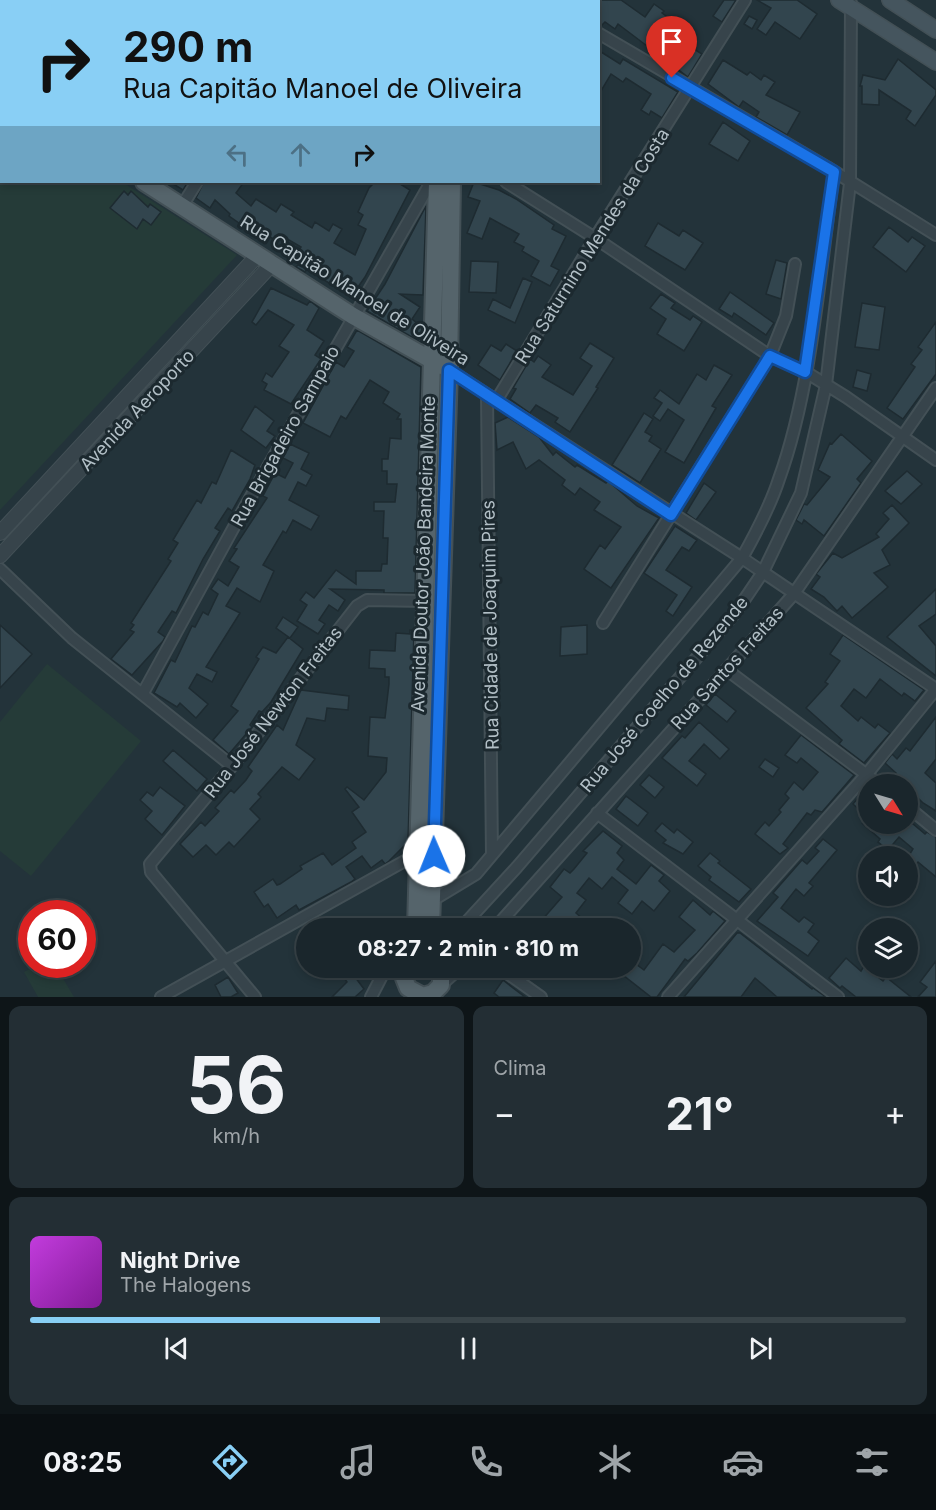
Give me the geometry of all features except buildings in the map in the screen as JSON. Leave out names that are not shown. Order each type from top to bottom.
[{"type":"main road","points":[[890,0],[936,30]]},
{"type":"main road","points":[[847,3],[936,62]]},
{"type":"main road","name":"Rua Capitão Manoel de Oliveira","points":[[146,183],[353,316],[449,370]]},
{"type":"main road","name":"Avenida Doutor João Bandeira Monte","points":[[432,918],[449,370],[444,225],[437,183]]},
{"type":"main road","name":"Avenida Doutor João Bandeira Monte","points":[[414,918],[433,362],[444,225],[452,183]]},
{"type":"main road","points":[[405,978],[405,984],[422,994],[434,978]]},
{"type":"street","name":"Rua Saturnino Mendes da Costa","points":[[492,398],[691,89],[745,0]]},
{"type":"street","name":"Rua José Coelho de Rezende","points":[[470,918],[518,867],[736,612],[763,572],[801,493],[826,385],[850,183],[847,3]]},
{"type":"street","points":[[600,34],[834,172],[936,236]]},
{"type":"street","name":"Rua José Coelho de Rezende","points":[[433,900],[469,879],[492,855],[742,558],[780,477],[805,372],[834,172]]},
{"type":"street","points":[[182,206],[196,183]]},
{"type":"street","name":"Rua Brigadeiro Sampaio","points":[[143,693],[353,316],[430,183]]},
{"type":"street","points":[[508,183],[595,237],[770,356],[805,372],[826,385],[904,436],[936,460]]},
{"type":"street","name":"Avenida Aeroporto","points":[[0,533],[258,255]]},
{"type":"street","name":"Avenida Aeroporto","points":[[0,556],[273,263]]},
{"type":"street","points":[[603,622],[770,356],[786,316],[795,264]]},
{"type":"street","name":"Rua Capitão Manoel de Oliveira","points":[[449,370],[671,515],[742,558],[936,689]]},
{"type":"street","name":"Rua Santos Freitas","points":[[504,918],[793,594],[936,388]]},
{"type":"street","name":"Rua Cidade de Joaquim Pires","points":[[492,398],[492,855]]},
{"type":"street","points":[[0,569],[72,638],[231,766]]},
{"type":"street","name":"Rua José Newton Freitas","points":[[225,962],[152,872],[150,867],[152,861],[231,766],[357,606],[368,600],[426,601]]},
{"type":"street","points":[[727,670],[865,774]]},
{"type":"street","points":[[867,774],[936,689]]},
{"type":"street","points":[[668,997],[858,784]]},
{"type":"street","points":[[597,813],[838,997]]},
{"type":"street","points":[[918,815],[936,830]]},
{"type":"street","points":[[161,997],[418,853]]},
{"type":"street","points":[[225,962],[255,997]]},
{"type":"street","points":[[371,997],[381,978]]},
{"type":"street","points":[[422,994],[445,978]]},
{"type":"street","points":[[515,978],[541,997]]},
{"type":"green space","points":[[0,183],[124,183],[237,255],[0,510]]},
{"type":"green space","points":[[47,664],[141,741],[31,876],[0,851],[0,722]]},
{"type":"green space","points":[[27,978],[63,978],[74,997],[38,997]]},
{"type":"route","points":[[434,856],[440,600],[449,370],[671,515],[770,356],[805,372],[834,172],[672,78]]}]
